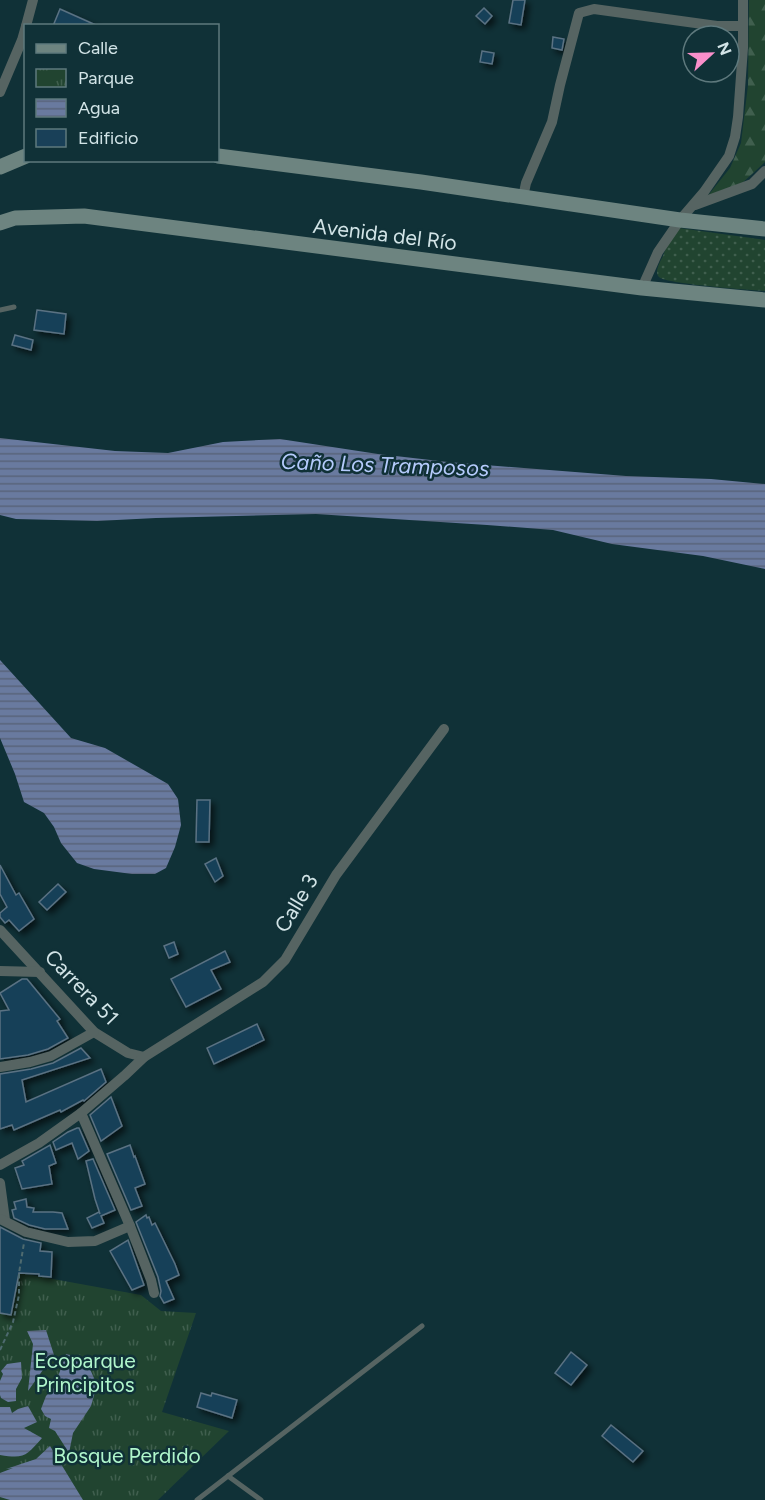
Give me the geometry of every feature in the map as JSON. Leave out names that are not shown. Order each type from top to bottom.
[{"type":"main road","points":[[219,156],[421,182],[680,220],[765,229]]},
{"type":"main road","points":[[0,167],[24,157]]},
{"type":"main road","name":"Avenida del Río","points":[[0,223],[15,218],[84,216],[642,288],[765,300]]},
{"type":"street","points":[[27,24],[33,0]]},
{"type":"street","points":[[642,288],[658,252],[729,156],[739,108],[743,0]]},
{"type":"street","points":[[523,197],[526,183],[552,122],[579,13],[594,9],[717,26],[743,27]]},
{"type":"street","points":[[0,92],[24,33]]},
{"type":"street","points":[[692,207],[752,184],[765,171]]},
{"type":"street","name":"Calle 3","points":[[0,1165],[39,1143],[81,1113],[144,1057],[263,982],[285,960],[336,875],[444,729]]},
{"type":"street","name":"Carrera 51","points":[[0,930],[94,1032],[128,1053],[144,1057]]},
{"type":"street","points":[[0,971],[40,972]]},
{"type":"street","points":[[0,1067],[51,1056],[94,1032]]},
{"type":"street","points":[[81,1113],[130,1226],[154,1293]]},
{"type":"street","points":[[0,1184],[2,1220],[26,1232],[68,1242],[95,1241],[130,1226]]},
{"type":"lane","points":[[0,310],[14,307]]},
{"type":"lane","points":[[197,1500],[422,1326]]},
{"type":"lane","points":[[228,1476],[261,1500]]},
{"type":"path","points":[[0,1350],[13,1322],[19,1295],[26,1232]]},
{"type":"green space","points":[[749,0],[765,0],[765,162],[740,185],[706,198],[730,168],[741,143],[748,85]]},
{"type":"green space","points":[[679,228],[765,240],[765,291],[692,284],[659,277],[657,272],[659,264],[671,237]]},
{"type":"green space","name":"Ecoparque Principitos","points":[[0,1271],[141,1295],[161,1311],[196,1313],[162,1412],[229,1431],[158,1500],[0,1500]]},
{"type":"water","name":"Caño Los Tramposos","points":[[0,438],[115,451],[168,453],[223,442],[280,439],[448,462],[765,484],[765,569],[703,556],[612,544],[553,530],[487,525],[316,514],[97,521],[16,519],[0,515]]},
{"type":"water","points":[[0,660],[71,738],[105,748],[168,784],[178,799],[181,825],[166,868],[155,874],[132,874],[94,869],[77,863],[61,843],[44,813],[24,802],[0,738]]},
{"type":"water","points":[[46,1330],[55,1358],[45,1367],[28,1391],[33,1344],[27,1331]]},
{"type":"water","points":[[66,1354],[83,1358],[97,1385],[91,1406],[73,1433],[69,1453],[55,1431],[49,1428],[51,1419],[45,1416],[41,1409],[46,1396],[54,1388]]},
{"type":"water","points":[[21,1362],[22,1378],[16,1389],[16,1401],[8,1402],[0,1395],[0,1381],[3,1374],[1,1371],[7,1364]]},
{"type":"water","points":[[28,1406],[37,1422],[24,1428],[42,1438],[24,1455],[15,1457],[0,1455],[0,1407],[10,1407],[12,1413]]},
{"type":"water","points":[[50,1446],[83,1500],[10,1500],[0,1497],[0,1473],[36,1459]]},
{"type":"building","points":[[513,0],[525,0],[521,25],[509,23]]},
{"type":"building","points":[[484,8],[492,16],[485,24],[476,16]]},
{"type":"building","points":[[60,9],[94,24],[54,24]]},
{"type":"building","points":[[553,37],[564,39],[562,50],[552,48]]},
{"type":"building","points":[[482,51],[494,53],[492,64],[480,62]]},
{"type":"building","points":[[37,310],[66,314],[64,334],[34,330]]},
{"type":"building","points":[[15,335],[33,340],[31,350],[12,345]]},
{"type":"building","points":[[197,800],[210,800],[209,842],[196,842]]},
{"type":"building","points":[[216,858],[223,876],[215,882],[205,864]]},
{"type":"building","points":[[0,865],[16,895],[19,893],[34,919],[19,931],[9,920],[5,923],[0,917],[0,913],[7,907],[0,894]]},
{"type":"building","points":[[58,884],[66,892],[47,910],[39,902]]},
{"type":"building","points":[[174,942],[178,954],[169,958],[164,946]]},
{"type":"building","points":[[225,951],[230,962],[211,970],[221,989],[186,1007],[171,979]]},
{"type":"building","points":[[22,979],[27,979],[60,1019],[57,1021],[68,1038],[48,1049],[0,1059],[0,1011],[9,1010],[0,993]]},
{"type":"building","points":[[257,1024],[264,1040],[214,1064],[207,1048]]},
{"type":"building","points":[[81,1048],[90,1058],[22,1080],[26,1102],[101,1069],[106,1082],[84,1101],[61,1112],[60,1110],[14,1130],[12,1125],[0,1129],[0,1074],[53,1063]]},
{"type":"building","points":[[111,1097],[122,1126],[101,1141],[90,1115]]},
{"type":"building","points":[[77,1128],[89,1151],[78,1159],[72,1143],[56,1150],[53,1142]]},
{"type":"building","points":[[50,1145],[56,1163],[49,1166],[52,1184],[22,1189],[15,1168],[24,1165],[22,1161]]},
{"type":"building","points":[[130,1145],[145,1184],[135,1188],[142,1206],[131,1210],[107,1154]]},
{"type":"building","points":[[93,1159],[115,1210],[101,1216],[104,1223],[92,1228],[87,1218],[99,1212],[100,1214],[86,1161]]},
{"type":"building","points":[[26,1199],[27,1207],[34,1208],[33,1212],[62,1213],[68,1229],[45,1229],[14,1218],[12,1210],[16,1209],[14,1202]]},
{"type":"building","points":[[146,1215],[152,1225],[155,1223],[179,1275],[166,1281],[174,1299],[164,1303],[160,1296],[158,1277],[136,1222]]},
{"type":"building","points":[[0,1227],[23,1239],[41,1243],[40,1251],[52,1252],[51,1277],[19,1273],[11,1315],[0,1313]]},
{"type":"building","points":[[128,1240],[144,1285],[132,1290],[110,1251]]},
{"type":"building","points":[[571,1352],[587,1365],[571,1385],[555,1373]]},
{"type":"building","points":[[201,1393],[211,1396],[212,1393],[237,1400],[232,1418],[197,1407]]},
{"type":"building","points":[[611,1425],[643,1451],[633,1462],[602,1436]]},
{"type":"park label","name":"Bosque Perdido","points":[[127,1455]]}]
